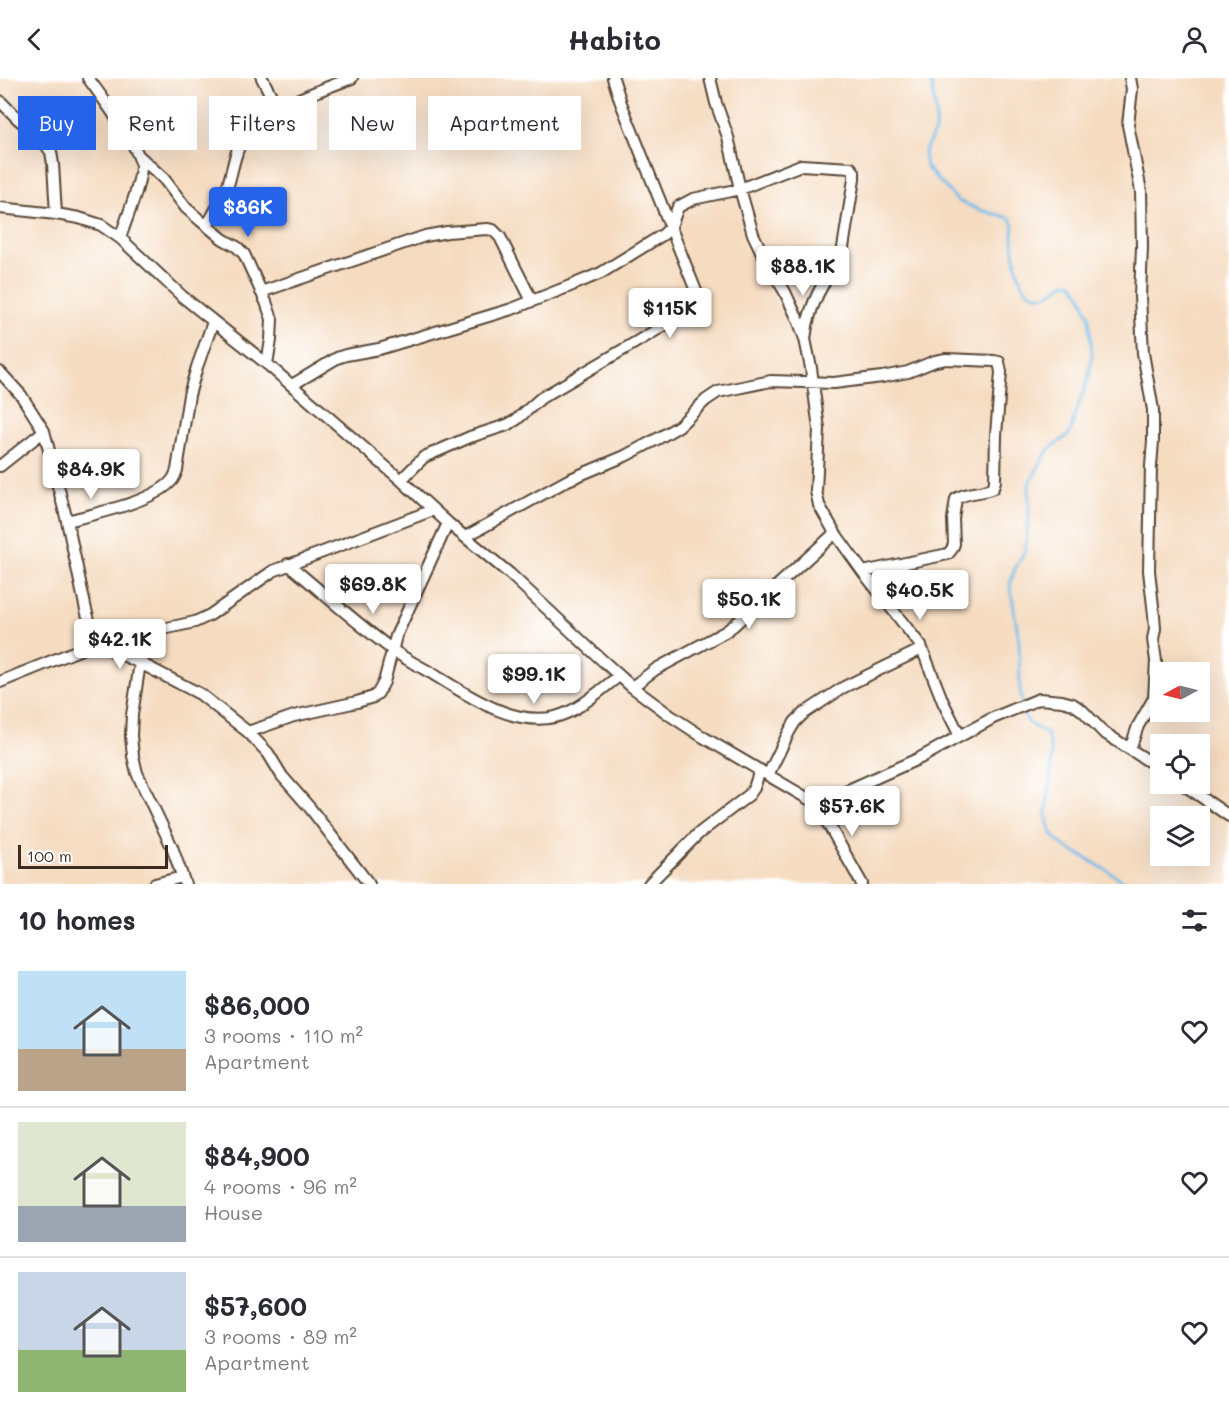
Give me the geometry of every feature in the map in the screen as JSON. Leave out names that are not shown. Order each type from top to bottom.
[{"type":"street","points":[[88,78],[119,122],[139,156],[164,179],[186,208],[244,254],[272,319],[267,364]]},
{"type":"street","points":[[262,78],[271,96]]},
{"type":"street","points":[[309,96],[352,78]]},
{"type":"street","points":[[400,480],[424,457],[516,420],[541,398],[699,303],[613,78]]},
{"type":"street","points":[[710,78],[753,234],[790,302],[805,339],[819,429],[816,479],[819,505],[835,533],[922,649],[943,702],[960,736]]},
{"type":"street","points":[[1130,78],[1132,88],[1128,125],[1141,191],[1140,296],[1143,353],[1153,410],[1148,560],[1156,661],[1154,698],[1138,726],[1130,749]]},
{"type":"street","points":[[0,101],[41,138],[51,152],[56,214]]},
{"type":"street","points":[[207,226],[227,187],[238,150]]},
{"type":"street","points":[[120,238],[139,180],[141,167],[139,156]]},
{"type":"street","points":[[292,385],[337,358],[379,350],[512,309],[601,273],[664,234],[671,226],[675,210],[684,202],[740,189],[801,165],[850,168],[853,170],[854,179],[841,259],[825,280],[807,321],[805,339]]},
{"type":"street","points":[[0,208],[79,218],[101,225],[120,238],[183,297],[292,385],[448,523],[510,574],[632,687],[695,732],[817,804],[862,884]]},
{"type":"street","points":[[261,292],[425,236],[487,229],[493,230],[500,237],[532,301]]},
{"type":"street","points":[[67,521],[144,499],[165,487],[172,480],[179,463],[189,395],[213,322]]},
{"type":"street","points":[[465,537],[568,480],[626,456],[659,438],[679,426],[706,400],[718,392],[771,381],[813,383],[851,381],[908,372],[946,359],[997,361],[1000,365],[993,488],[986,492],[960,496],[956,499],[953,519],[954,544],[948,554],[863,572]]},
{"type":"street","points":[[1,375],[21,395],[44,431],[67,521],[86,610],[96,643]]},
{"type":"street","points":[[0,466],[44,431]]},
{"type":"street","points":[[155,884],[183,881],[172,847],[137,773],[133,756],[132,715],[140,663],[148,643],[154,635],[164,629],[195,622],[210,615],[263,576],[288,564],[434,510]]},
{"type":"street","points":[[248,732],[280,720],[373,697],[381,688],[396,636],[448,523]]},
{"type":"street","points":[[632,687],[656,669],[733,626],[835,533]]},
{"type":"street","points":[[288,564],[392,650],[469,696],[513,716],[538,720],[554,718],[578,707],[619,676]]},
{"type":"street","points":[[0,682],[96,643],[200,694],[248,732],[268,753],[282,776],[369,884]]},
{"type":"street","points":[[649,884],[698,834],[752,791],[802,714],[844,687],[922,649]]},
{"type":"street","points":[[817,804],[920,758],[993,718],[1039,699],[1074,704],[1103,732],[1150,762]]},
{"type":"street","points":[[1198,794],[1229,816]]},
{"type":"waterway","points":[[927,78],[932,86],[936,115],[935,131],[924,152],[926,167],[958,201],[1010,218],[1014,225],[1017,269],[1027,290],[1035,295],[1045,295],[1065,282],[1073,283],[1081,295],[1089,316],[1092,354],[1089,377],[1071,431],[1048,450],[1029,484],[1025,551],[1014,571],[1010,585],[1019,640],[1022,703]]},
{"type":"waterway","points":[[1023,710],[1031,725],[1046,732],[1049,742],[1051,768],[1047,816],[1052,833],[1066,848],[1127,884]]}]
